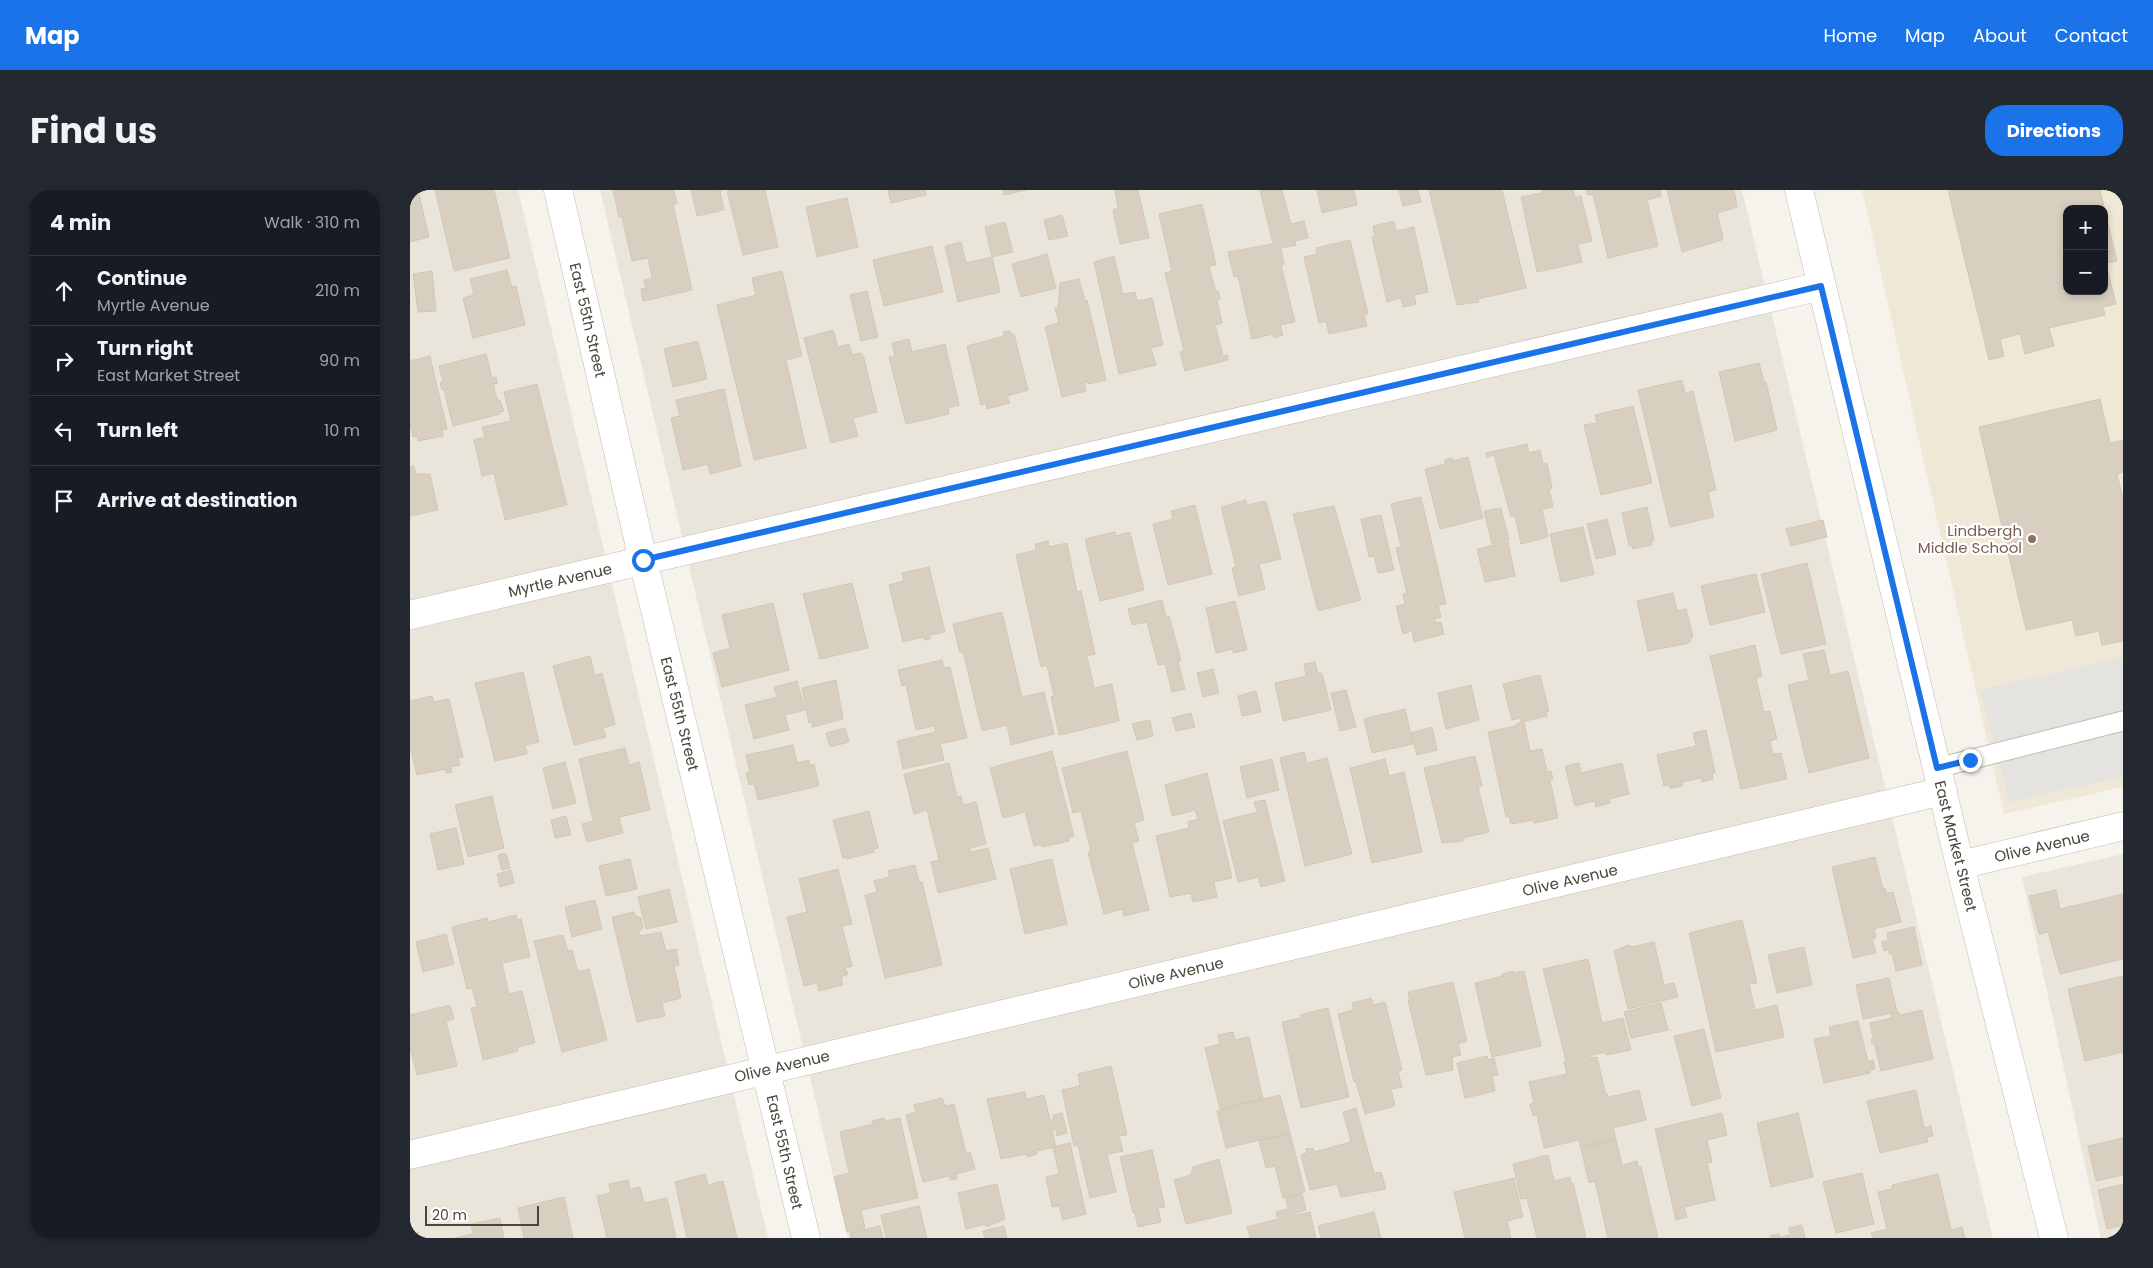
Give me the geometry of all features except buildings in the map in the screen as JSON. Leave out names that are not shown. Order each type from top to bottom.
[{"type":"street","name":"East 55th Street","points":[[558,190],[643,560],[806,1238]]},
{"type":"street","name":"East Market Street","points":[[1799,190],[1960,865],[2054,1238]]},
{"type":"street","name":"Myrtle Avenue","points":[[410,615],[1821,286]]},
{"type":"street","name":"Olive Avenue","points":[[410,1155],[766,1070],[1940,780]]},
{"type":"street","name":"Olive Avenue","points":[[1960,865],[2123,826]]},
{"type":"lane","points":[[1940,780],[2123,722]]},
{"type":"shaded area","points":[[410,190],[518,190],[768,1238],[410,1238]]},
{"type":"shaded area","points":[[600,190],[1742,190],[1993,1238],[848,1238]]},
{"type":"shaded area","name":"Lindbergh Middle School","points":[[1862,190],[2123,190],[2123,787],[2004,814]]},
{"type":"shaded area","points":[[2123,657],[2123,777],[2009,802],[1980,690]]},
{"type":"shaded area","points":[[2123,854],[2123,1238],[2101,1238],[2022,877]]},
{"type":"place","name":"Lindbergh Middle School","points":[[2032,539]]},
{"type":"route","points":[[643,560],[1821,286],[1937,768],[1970,760]]}]
